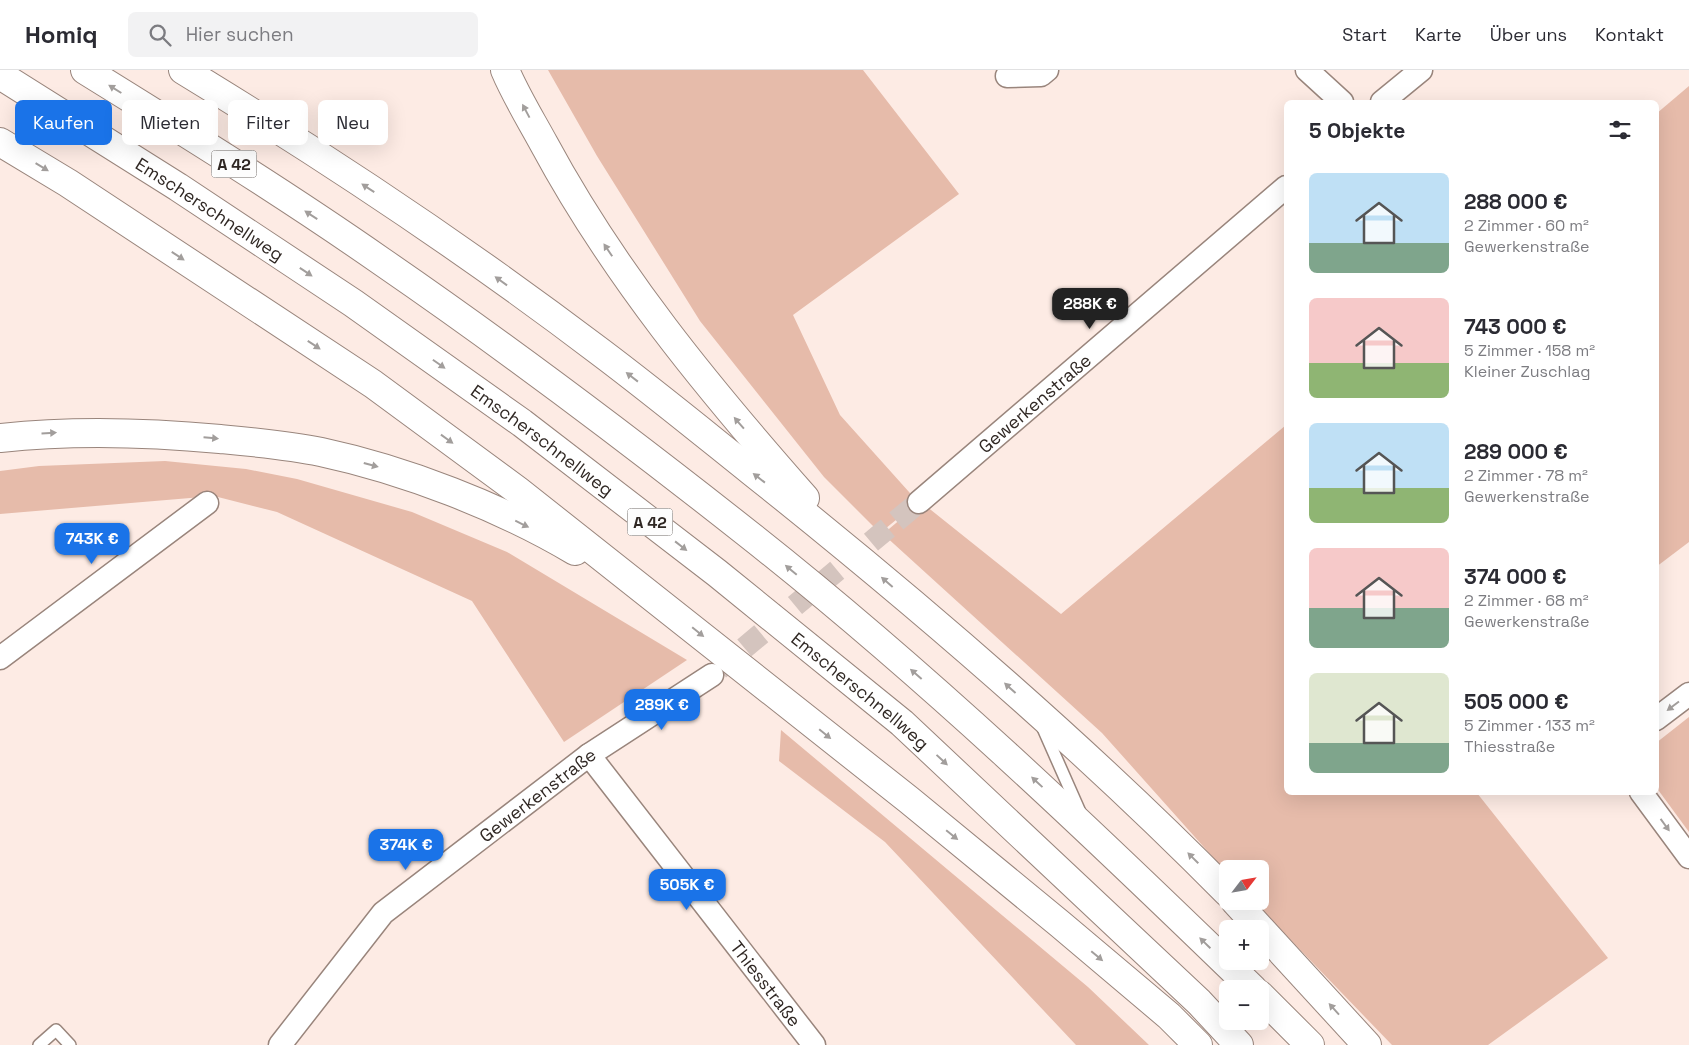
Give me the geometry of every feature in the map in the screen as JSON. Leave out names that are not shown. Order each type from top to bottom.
[{"type":"highway","name":"A 42","points":[[86,70],[381,260],[558,388],[749,534],[914,672],[1088,830],[1244,980]]},
{"type":"highway","points":[[183,70],[401,209],[599,351],[852,552],[1036,711],[1126,792],[1219,884]]},
{"type":"highway","points":[[505,70],[573,197],[635,291],[736,419],[852,552]]},
{"type":"highway","name":"Emscherschnellweg","points":[[0,75],[178,187],[353,303],[522,423],[717,573],[902,723],[1199,1002],[1239,1045]]},
{"type":"highway","points":[[0,142],[68,183],[372,384],[516,490],[660,602],[1060,924],[1169,1016],[1198,1045]]},
{"type":"highway","points":[[0,438],[50,433],[156,433],[248,442],[321,452],[407,475],[489,508],[570,548],[660,602]]},
{"type":"highway","points":[[1243,910],[1367,1045]]},
{"type":"highway","points":[[1269,1005],[1310,1045]]},
{"type":"street","points":[[1007,76],[1041,75],[1047,70]]},
{"type":"street","points":[[1306,70],[1340,100]]},
{"type":"street","points":[[1384,100],[1421,70]]},
{"type":"street","name":"Gewerkenstraße","points":[[919,502],[1284,189]]},
{"type":"street","points":[[0,658],[207,503]]},
{"type":"street","name":"Gewerkenstraße","points":[[280,1045],[383,913],[589,755],[712,675]]},
{"type":"street","points":[[1659,717],[1689,694]]},
{"type":"street","name":"Thiesstraße","points":[[589,755],[814,1045]]},
{"type":"street","points":[[1643,795],[1689,857]]},
{"type":"lane","points":[[1036,711],[1088,830]]},
{"type":"lane","points":[[39,1045],[56,1030],[70,1045]]},
{"type":"shaded area","points":[[548,70],[863,70],[959,194],[793,315],[840,415],[918,502],[880,533],[824,477],[700,321],[597,156]]},
{"type":"shaded area","points":[[1689,86],[1689,542],[1659,565],[1659,111]]},
{"type":"shaded area","points":[[1284,427],[1284,795],[1479,795],[1608,958],[1488,1045],[1392,1045],[1262,910],[1269,910],[1269,860],[1219,860],[1219,864],[1102,733],[883,534],[921,502],[1061,614]]},
{"type":"shaded area","points":[[165,461],[246,469],[297,479],[412,512],[507,552],[687,660],[564,742],[472,601],[277,512],[214,496],[0,514],[0,471],[39,466]]},
{"type":"shaded area","points":[[1689,717],[1689,832],[1659,791],[1659,741]]},
{"type":"shaded area","points":[[781,730],[1088,987],[1149,1045],[1076,1045],[885,842],[779,761]]},
{"type":"tunnel","points":[[719,669],[919,502]]}]
